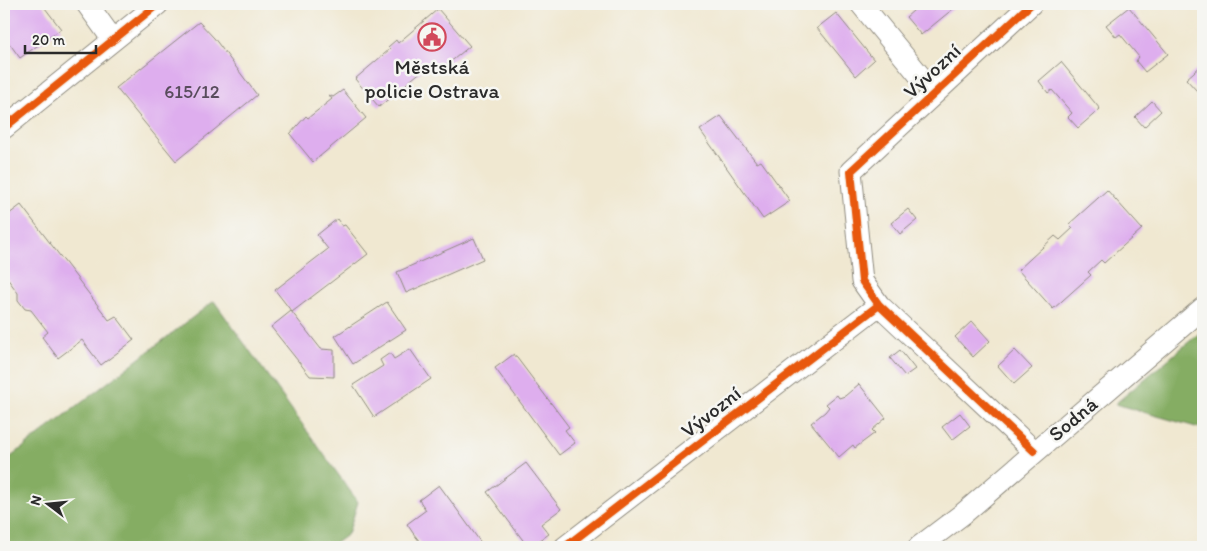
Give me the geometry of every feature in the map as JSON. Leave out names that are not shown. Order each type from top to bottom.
[{"type":"street","points":[[87,4],[113,40]]},
{"type":"street","points":[[4,128],[158,4]]},
{"type":"street","points":[[861,4],[934,93]]},
{"type":"street","name":"Vývozní","points":[[1030,4],[851,171],[862,281],[879,305],[1034,451]]},
{"type":"street","name":"Vývozní","points":[[565,547],[879,305]]},
{"type":"street","name":"Sodná","points":[[919,547],[964,513],[1203,308]]},
{"type":"green space","points":[[214,301],[358,502],[348,534],[330,547],[11,547],[4,537],[4,462]]},
{"type":"green space","points":[[1203,330],[1203,429],[1115,404]]},
{"type":"building","points":[[4,4],[42,4],[61,29],[20,58],[4,36]]},
{"type":"building","points":[[921,4],[959,4],[921,35],[906,17]]},
{"type":"building","points":[[1129,7],[1168,54],[1145,72],[1136,61],[1139,57],[1120,34],[1116,37],[1106,25]]},
{"type":"building","points":[[438,9],[470,46],[438,72],[429,65],[406,84],[408,88],[405,85],[379,107],[355,79],[390,49],[388,47],[396,40],[398,43]]},
{"type":"building","points":[[836,13],[874,60],[856,76],[817,28]]},
{"type":"building","points":[[199,22],[214,38],[257,95],[176,161],[116,88]]},
{"type":"building","points":[[1061,62],[1100,109],[1078,128],[1068,117],[1072,113],[1052,90],[1048,93],[1039,81]]},
{"type":"building","points":[[1202,65],[1203,85],[1197,91],[1186,79]]},
{"type":"building","points":[[343,90],[366,118],[313,162],[290,134],[306,116],[308,118],[332,99],[329,95],[333,97]]},
{"type":"building","points":[[1152,101],[1161,111],[1144,127],[1135,117]]},
{"type":"building","points":[[721,116],[757,163],[761,161],[790,201],[763,219],[700,130]]},
{"type":"building","points":[[1107,190],[1142,229],[1104,263],[1101,260],[1088,272],[1091,275],[1053,309],[1018,270],[1055,236],[1060,240],[1073,228],[1069,224]]},
{"type":"building","points":[[21,205],[109,320],[116,316],[134,340],[101,365],[82,340],[58,358],[42,337],[48,332],[31,310],[25,309],[18,300],[18,293],[4,274],[4,218]]},
{"type":"building","points":[[908,209],[917,220],[900,234],[891,223]]},
{"type":"building","points":[[337,219],[342,226],[345,225],[368,254],[292,312],[275,290],[328,249],[317,235]]},
{"type":"building","points":[[474,238],[483,259],[406,293],[397,272]]},
{"type":"building","points":[[387,302],[406,330],[353,364],[335,336]]},
{"type":"building","points":[[291,311],[321,349],[334,350],[334,377],[310,376],[271,327]]},
{"type":"building","points":[[972,321],[990,341],[973,357],[955,337]]},
{"type":"building","points":[[410,349],[431,379],[374,417],[353,385],[383,366],[380,360],[390,353],[394,359]]},
{"type":"building","points":[[900,350],[915,369],[905,376],[890,358]]},
{"type":"building","points":[[1015,350],[1032,368],[1014,384],[998,366]]},
{"type":"building","points":[[514,354],[569,427],[565,430],[575,443],[559,455],[495,368]]},
{"type":"building","points":[[859,384],[886,418],[872,430],[875,433],[855,448],[853,445],[839,457],[811,423],[825,412],[829,407],[826,404],[837,395],[839,398],[845,396]]},
{"type":"building","points":[[960,413],[970,426],[952,440],[942,427]]},
{"type":"building","points":[[526,463],[561,509],[541,524],[549,534],[530,547],[528,547],[487,492]]},
{"type":"building","points":[[439,485],[484,547],[424,547],[413,533],[407,524],[426,510],[419,500]]},
{"type":"cycle path","points":[[4,128],[158,4]]},
{"type":"cycle path","points":[[1031,4],[851,171],[862,281],[879,305],[1034,451]]},
{"type":"cycle path","points":[[565,547],[879,305]]},
{"type":"place","name":"Městská policie Ostrava","points":[[432,37]]}]
